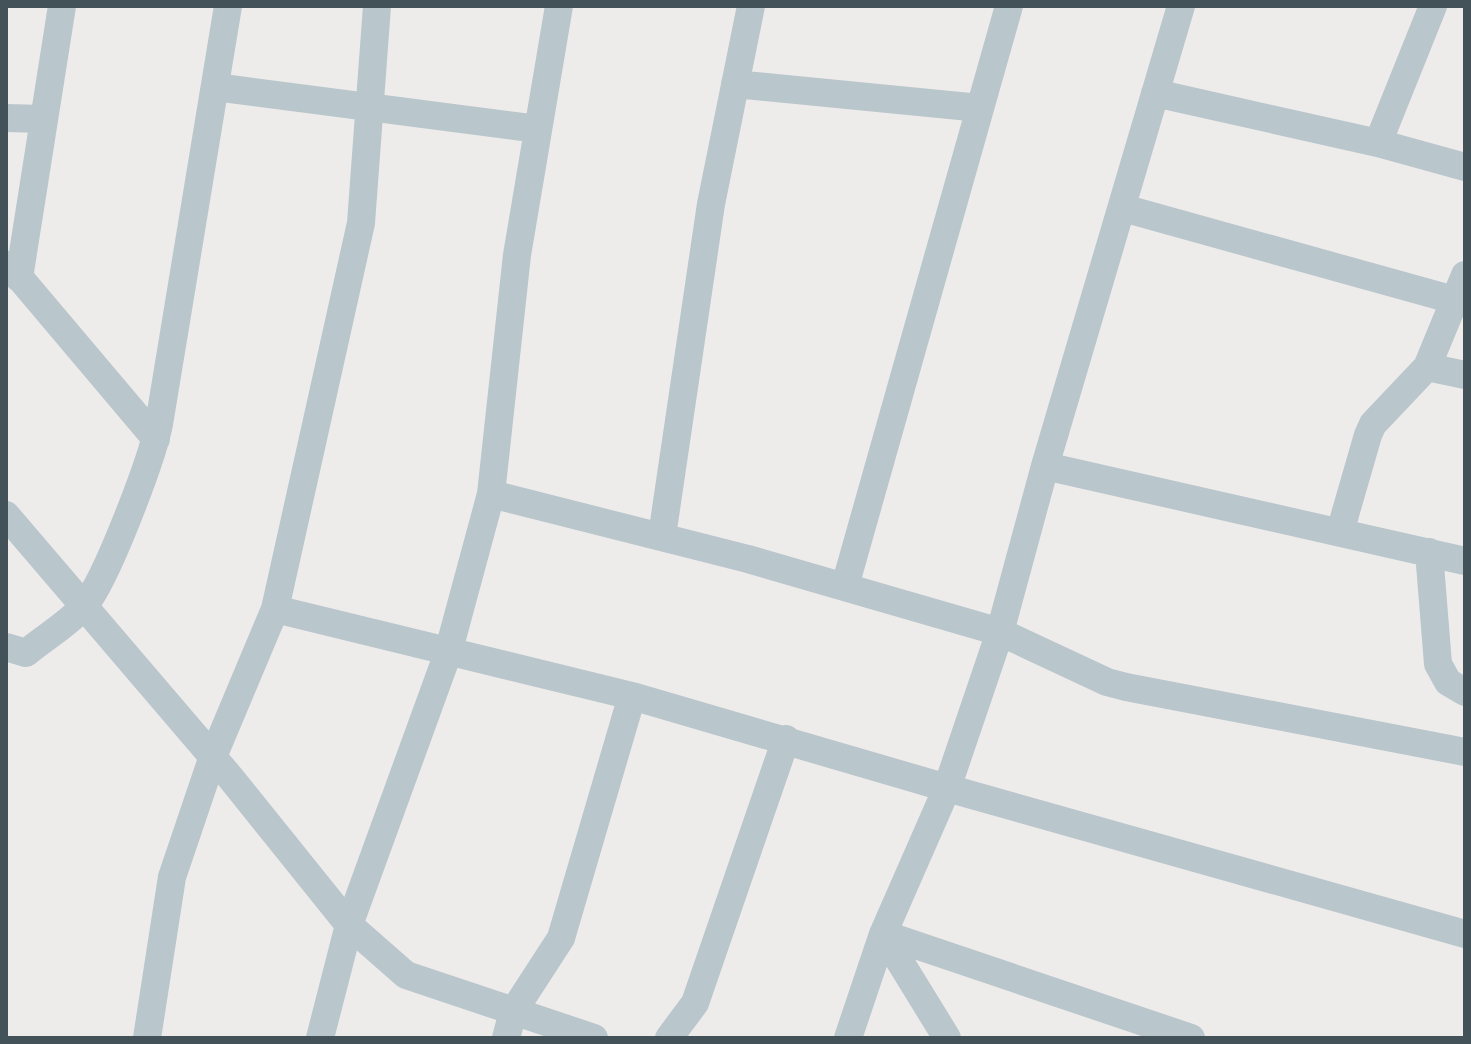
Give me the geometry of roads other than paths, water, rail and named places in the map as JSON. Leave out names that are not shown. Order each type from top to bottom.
[{"type":"street","points":[[62,6],[13,270],[156,439]]},
{"type":"street","points":[[6,647],[26,653],[84,606],[100,579],[156,439],[228,6]]},
{"type":"street","points":[[147,1038],[172,877],[212,759],[275,609],[361,223],[377,6]]},
{"type":"street","points":[[320,1038],[349,925],[448,653],[491,494],[517,255],[559,6]]},
{"type":"street","points":[[662,536],[711,204],[751,6]]},
{"type":"street","points":[[845,586],[1009,6]]},
{"type":"street","points":[[848,1038],[883,934],[947,788],[1000,632],[1045,466],[1181,6]]},
{"type":"street","points":[[1378,143],[1433,6]]},
{"type":"street","points":[[735,84],[980,108]]},
{"type":"street","points":[[215,87],[538,129]]},
{"type":"street","points":[[1155,93],[1378,143],[1465,167]]},
{"type":"street","points":[[6,118],[43,119]]},
{"type":"street","points":[[1123,208],[1462,282],[1427,367],[1373,424],[1340,532]]},
{"type":"street","points":[[1427,367],[1465,375]]},
{"type":"street","points":[[1045,466],[1465,561]]},
{"type":"street","points":[[491,494],[662,536],[1000,632],[1107,682],[1465,752]]},
{"type":"street","points":[[6,515],[240,789],[349,925],[406,975],[510,1025],[594,1038]]},
{"type":"street","points":[[1429,552],[1438,664],[1448,682],[1465,692]]},
{"type":"street","points":[[275,609],[632,696],[1465,934]]},
{"type":"street","points":[[510,1025],[561,938],[632,696]]},
{"type":"street","points":[[669,1038],[695,1003],[786,739]]},
{"type":"street","points":[[883,934],[947,1038]]},
{"type":"street","points":[[883,934],[1191,1038]]}]
